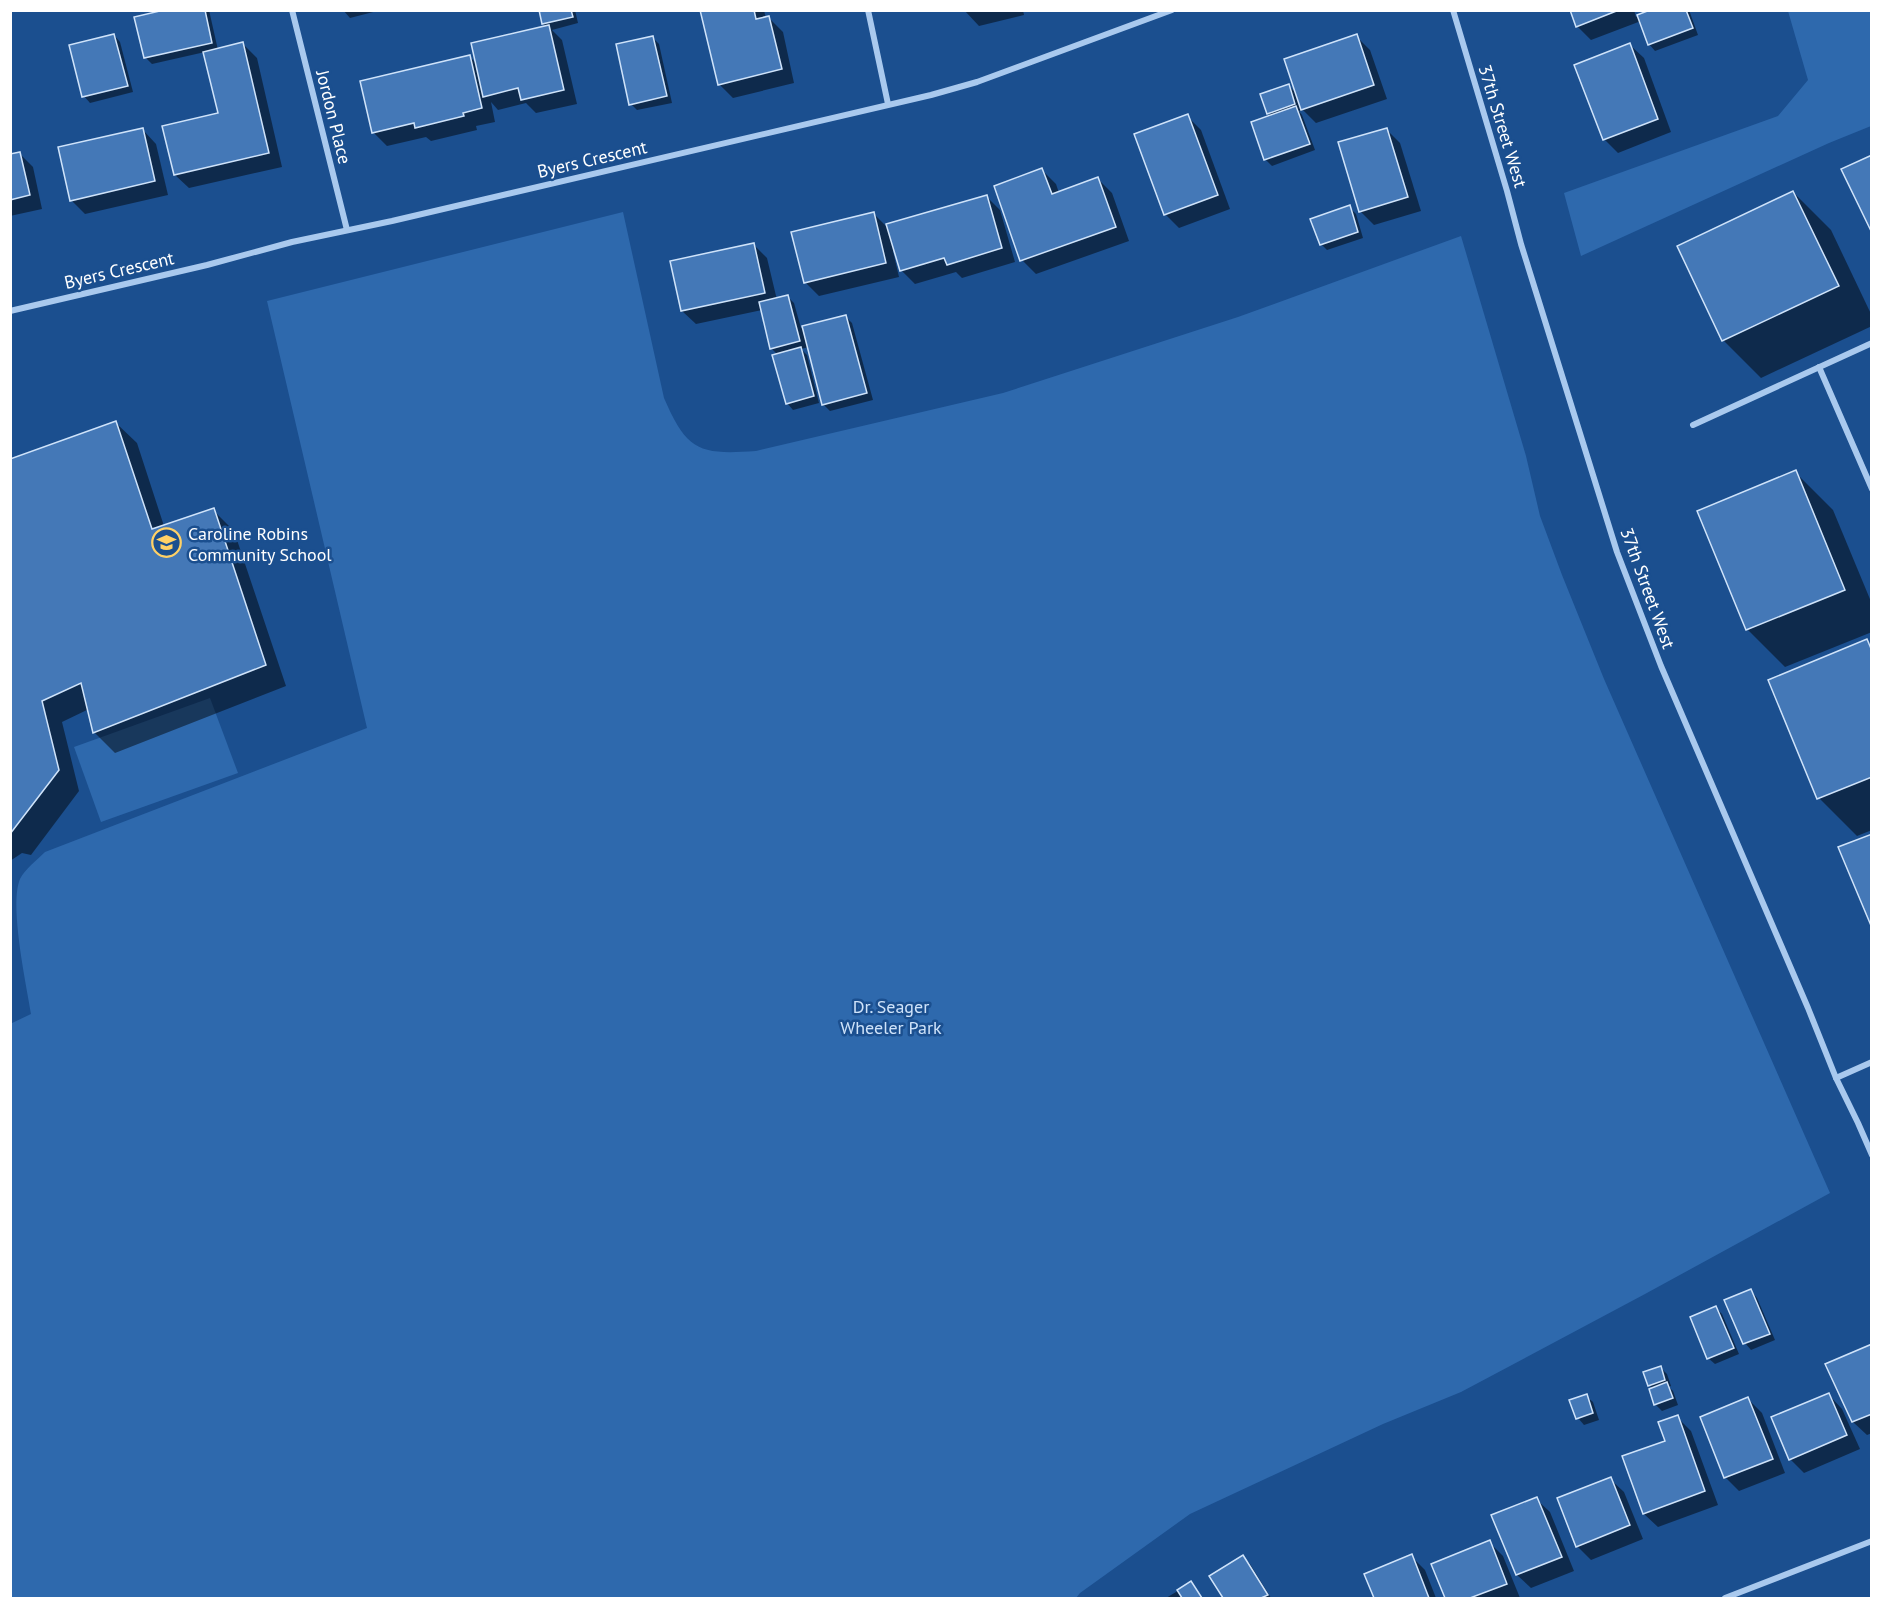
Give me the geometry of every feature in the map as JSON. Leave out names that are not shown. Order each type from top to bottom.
[{"type":"street","name":"Jordon Place","points":[[292,10],[347,230]]},
{"type":"street","points":[[868,10],[888,104]]},
{"type":"street","name":"Byers Crescent","points":[[10,311],[347,230],[888,104],[931,96],[977,82],[1172,10]]},
{"type":"street","name":"37th Street West","points":[[1454,10],[1521,244],[1617,552],[1661,666],[1836,1078],[1872,1155]]},
{"type":"street","points":[[1693,425],[1872,343]]},
{"type":"street","points":[[1820,367],[1872,489]]},
{"type":"street","points":[[1836,1078],[1872,1062]]},
{"type":"street","points":[[1725,1599],[1872,1541]]},
{"type":"green space","points":[[1788,11],[1871,11],[1871,126],[1581,256],[1564,193],[1778,116],[1808,80]]},
{"type":"green space","name":"Dr. Seager Wheeler Park","points":[[623,212],[664,398],[672,416],[688,439],[697,446],[721,452],[756,451],[1003,393],[1238,317],[1461,236],[1526,456],[1540,516],[1562,575],[1604,679],[1830,1193],[1461,1392],[1383,1424],[1190,1514],[1076,1598],[11,1598],[10,1024],[31,1014],[17,925],[17,891],[20,879],[45,852],[367,728],[267,301]]},
{"type":"green space","points":[[210,698],[238,773],[101,822],[74,747]]},
{"type":"building","points":[[164,10],[205,10],[212,43],[144,58],[134,17]]},
{"type":"building","points":[[539,10],[571,10],[573,17],[542,24]]},
{"type":"building","points":[[700,10],[754,10],[756,19],[769,16],[782,69],[718,85]]},
{"type":"building","points":[[1570,10],[1619,10],[1576,27]]},
{"type":"building","points":[[1650,10],[1686,10],[1693,28],[1648,45],[1637,15]]},
{"type":"building","points":[[549,25],[564,90],[521,100],[518,88],[483,97],[471,43]]},
{"type":"building","points":[[114,34],[128,86],[82,97],[69,45]]},
{"type":"building","points":[[1357,34],[1374,85],[1301,110],[1284,59]]},
{"type":"building","points":[[653,36],[667,96],[629,105],[616,44]]},
{"type":"building","points":[[243,42],[269,153],[174,175],[162,126],[218,113],[203,52]]},
{"type":"building","points":[[1630,43],[1658,119],[1603,140],[1574,65]]},
{"type":"building","points":[[470,55],[482,108],[463,113],[464,116],[415,128],[414,123],[372,133],[360,81]]},
{"type":"building","points":[[1289,84],[1295,104],[1267,114],[1260,94]]},
{"type":"building","points":[[1296,106],[1310,144],[1264,160],[1251,122]]},
{"type":"building","points":[[1188,114],[1218,195],[1164,215],[1134,134]]},
{"type":"building","points":[[143,128],[155,181],[70,201],[58,147]]},
{"type":"building","points":[[1387,128],[1408,197],[1359,212],[1338,142]]},
{"type":"building","points":[[20,152],[30,195],[10,200],[10,154]]},
{"type":"building","points":[[1872,155],[1872,233],[1841,169]]},
{"type":"building","points":[[1042,168],[1052,194],[1098,177],[1116,227],[1020,261],[994,186]]},
{"type":"building","points":[[1793,191],[1839,286],[1722,341],[1677,246]]},
{"type":"building","points":[[987,195],[1002,248],[947,265],[944,258],[900,271],[886,224]]},
{"type":"building","points":[[1350,205],[1358,232],[1320,245],[1310,219]]},
{"type":"building","points":[[874,212],[886,263],[804,283],[791,232]]},
{"type":"building","points":[[754,243],[765,293],[681,311],[670,261]]},
{"type":"building","points":[[788,295],[800,341],[770,349],[759,302]]},
{"type":"building","points":[[846,315],[867,393],[822,405],[802,326]]},
{"type":"building","points":[[801,347],[814,396],[786,404],[772,355]]},
{"type":"building","points":[[116,421],[152,529],[214,508],[266,665],[93,733],[81,683],[42,701],[59,770],[10,834],[10,459]]},
{"type":"building","points":[[1796,470],[1845,590],[1746,630],[1697,511]]},
{"type":"building","points":[[1867,639],[1872,651],[1872,777],[1817,799],[1768,680]]},
{"type":"building","points":[[1872,834],[1872,928],[1838,847]]},
{"type":"building","points":[[1751,1289],[1770,1334],[1743,1344],[1724,1300]]},
{"type":"building","points":[[1716,1306],[1734,1348],[1707,1359],[1690,1317]]},
{"type":"building","points":[[1872,1344],[1872,1414],[1852,1422],[1825,1364]]},
{"type":"building","points":[[1661,1366],[1665,1380],[1648,1386],[1643,1372]]},
{"type":"building","points":[[1667,1382],[1673,1398],[1654,1405],[1649,1389]]},
{"type":"building","points":[[1829,1393],[1847,1435],[1789,1460],[1771,1417]]},
{"type":"building","points":[[1587,1394],[1593,1413],[1576,1419],[1569,1400]]},
{"type":"building","points":[[1748,1397],[1773,1459],[1724,1478],[1700,1417]]},
{"type":"building","points":[[1678,1415],[1705,1491],[1643,1514],[1622,1456],[1665,1441],[1658,1422]]},
{"type":"building","points":[[1611,1477],[1630,1525],[1576,1547],[1557,1498]]},
{"type":"building","points":[[1537,1497],[1562,1557],[1516,1575],[1491,1515]]},
{"type":"building","points":[[1490,1540],[1507,1584],[1470,1598],[1445,1598],[1431,1564]]},
{"type":"building","points":[[1412,1554],[1429,1598],[1374,1598],[1364,1574]]},
{"type":"building","points":[[1243,1555],[1268,1595],[1261,1598],[1223,1598],[1209,1576]]},
{"type":"building","points":[[1191,1581],[1202,1598],[1182,1598],[1177,1590]]},
{"type":"place","name":"Caroline Robins Community School","points":[[167,543]]}]
